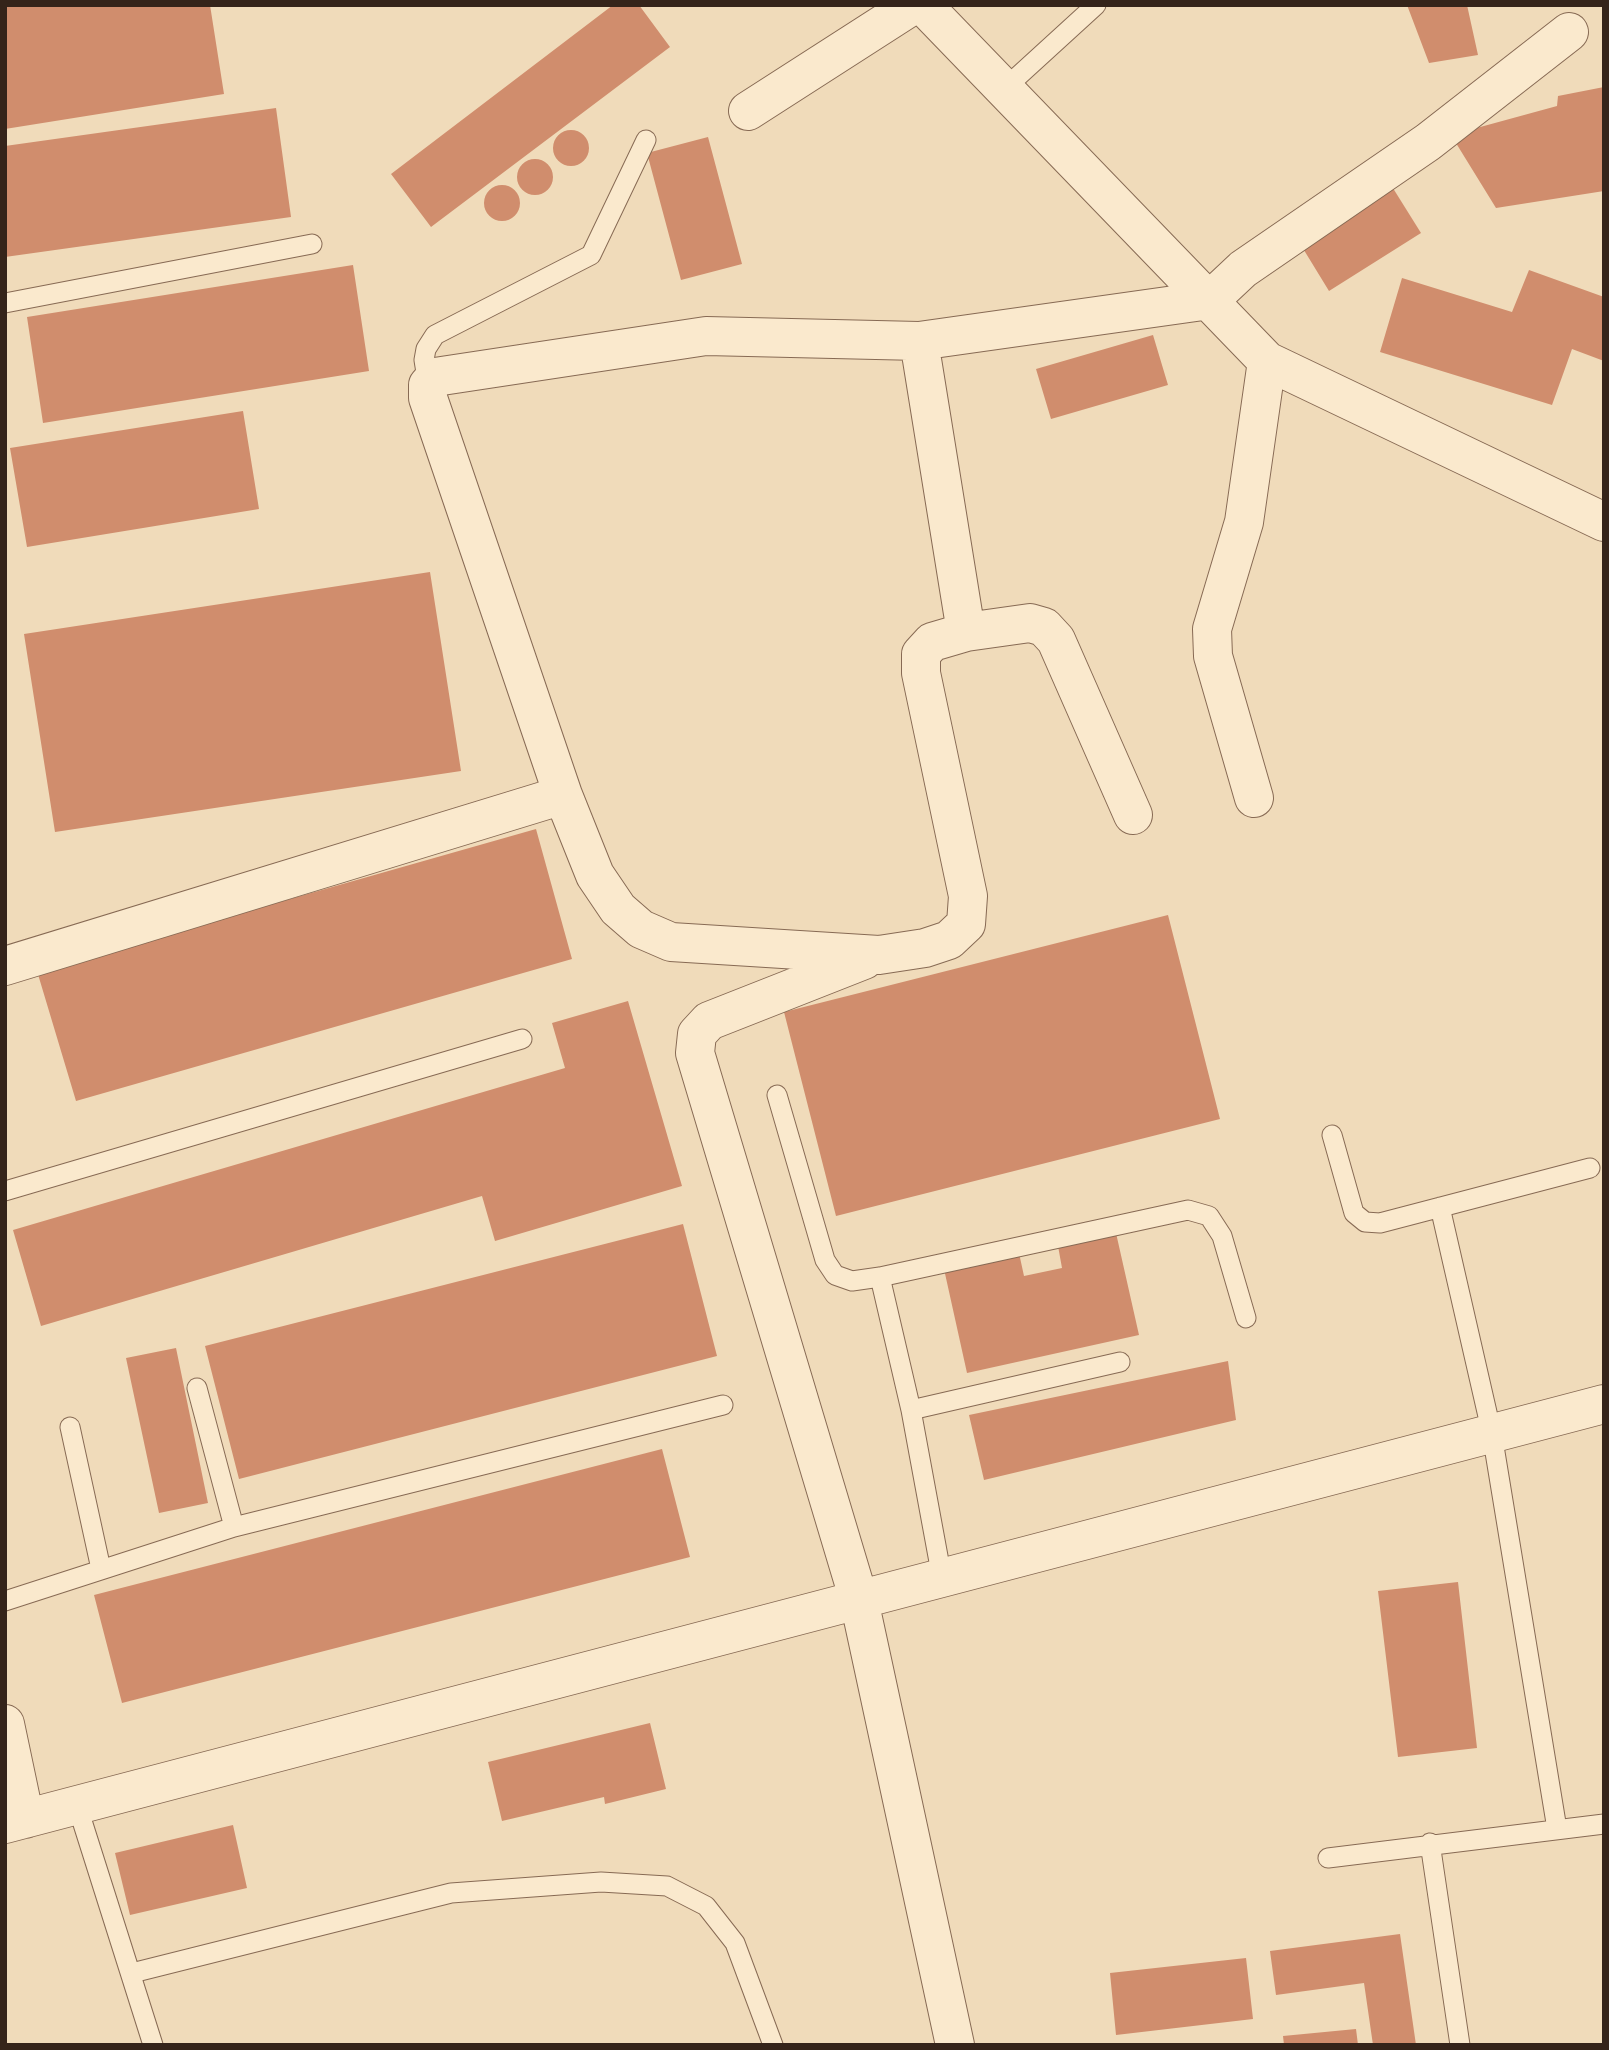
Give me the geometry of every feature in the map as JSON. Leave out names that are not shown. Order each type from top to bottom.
[{"type":"street","points":[[748,111],[913,5]]},
{"type":"street","points":[[923,5],[1266,361],[1604,522]]},
{"type":"street","points":[[1133,815],[1056,640],[1044,626],[1030,623],[966,632],[932,642],[921,654],[921,673],[968,896],[966,924],[949,940],[925,948],[879,955],[671,942],[641,929],[618,909],[595,875],[563,795],[428,398],[428,385],[447,373],[706,336],[919,341],[1210,300],[1243,270],[1428,142],[1569,32]]},
{"type":"street","points":[[919,341],[966,632]]},
{"type":"street","points":[[1254,798],[1213,656],[1212,629],[1244,522],[1266,361]]},
{"type":"street","points":[[5,965],[563,795]]},
{"type":"street","points":[[879,955],[709,1021],[697,1034],[695,1053],[859,1600],[955,2045]]},
{"type":"street","points":[[5,1724],[15,1821],[1604,1404]]},
{"type":"lane","points":[[1004,89],[1096,5]]},
{"type":"lane","points":[[428,385],[424,360],[426,349],[435,335],[591,255],[646,141]]},
{"type":"lane","points":[[5,303],[312,244]]},
{"type":"lane","points":[[5,1191],[522,1039]]},
{"type":"lane","points":[[777,1095],[825,1260],[835,1275],[852,1281],[880,1278],[1188,1210],[1209,1216],[1222,1236],[1246,1318]]},
{"type":"lane","points":[[1332,1135],[1354,1213],[1365,1222],[1380,1223],[1590,1168]]},
{"type":"lane","points":[[1440,1207],[1492,1434],[1558,1829]]},
{"type":"lane","points":[[880,1278],[911,1410],[942,1578]]},
{"type":"lane","points":[[911,1410],[1120,1362]]},
{"type":"lane","points":[[197,1388],[234,1527]]},
{"type":"lane","points":[[5,1601],[234,1527],[723,1405]]},
{"type":"lane","points":[[69,1427],[101,1569]]},
{"type":"lane","points":[[77,1805],[153,2045]]},
{"type":"lane","points":[[1328,1858],[1430,1843],[1604,1824]]},
{"type":"lane","points":[[1430,1843],[1460,2045]]},
{"type":"lane","points":[[132,1973],[451,1893],[601,1882],[667,1886],[706,1906],[735,1943],[773,2045]]},
{"type":"building","points":[[5,5],[210,5],[224,94],[5,129]]},
{"type":"building","points":[[613,5],[639,5],[670,47],[431,227],[391,174]]},
{"type":"building","points":[[1407,5],[1467,5],[1478,55],[1429,63]]},
{"type":"building","points":[[1604,87],[1604,191],[1496,208],[1451,135],[1557,106],[1558,96]]},
{"type":"building","points":[[276,108],[291,217],[5,257],[5,146]]},
{"type":"building","points":[[571,130],[583,136],[589,148],[583,160],[571,166],[559,160],[553,148],[559,136]]},
{"type":"building","points":[[708,137],[742,264],[681,280],[647,153]]},
{"type":"building","points":[[535,159],[547,165],[553,177],[547,189],[535,195],[523,189],[517,177],[523,165]]},
{"type":"building","points":[[502,185],[514,191],[520,203],[514,215],[502,221],[490,215],[484,203],[490,191]]},
{"type":"building","points":[[1391,185],[1421,233],[1329,291],[1299,242]]},
{"type":"building","points":[[353,265],[369,371],[43,423],[27,317]]},
{"type":"building","points":[[1529,270],[1604,297],[1604,361],[1572,349],[1552,405],[1380,352],[1402,278],[1512,312]]},
{"type":"building","points":[[1153,335],[1168,385],[1051,419],[1036,369]]},
{"type":"building","points":[[243,411],[259,509],[27,547],[10,448]]},
{"type":"building","points":[[430,572],[461,771],[55,832],[24,634]]},
{"type":"building","points":[[536,829],[572,959],[76,1101],[37,971]]},
{"type":"building","points":[[1168,915],[1220,1119],[836,1216],[784,1012]]},
{"type":"building","points":[[628,1001],[682,1186],[495,1241],[482,1196],[41,1326],[13,1230],[565,1068],[552,1023]]},
{"type":"building","points":[[683,1224],[717,1356],[239,1479],[205,1346]]},
{"type":"building","points":[[1116,1233],[1139,1335],[967,1373],[944,1269],[1019,1253],[1024,1276],[1062,1268],[1058,1246]]},
{"type":"building","points":[[176,1348],[208,1503],[159,1513],[126,1358]]},
{"type":"building","points":[[1228,1361],[1236,1420],[984,1480],[969,1415]]},
{"type":"building","points":[[662,1449],[690,1557],[122,1703],[94,1595]]},
{"type":"building","points":[[1458,1582],[1477,1748],[1398,1757],[1378,1591]]},
{"type":"building","points":[[650,1723],[666,1789],[605,1804],[604,1797],[502,1821],[488,1762]]},
{"type":"building","points":[[233,1825],[247,1888],[130,1915],[115,1853]]},
{"type":"building","points":[[1400,1934],[1416,2045],[1373,2045],[1364,1983],[1276,1995],[1270,1951]]},
{"type":"building","points":[[1246,1958],[1253,2019],[1116,2035],[1110,1973]]},
{"type":"building","points":[[1356,2029],[1358,2045],[1284,2045],[1283,2036]]}]
